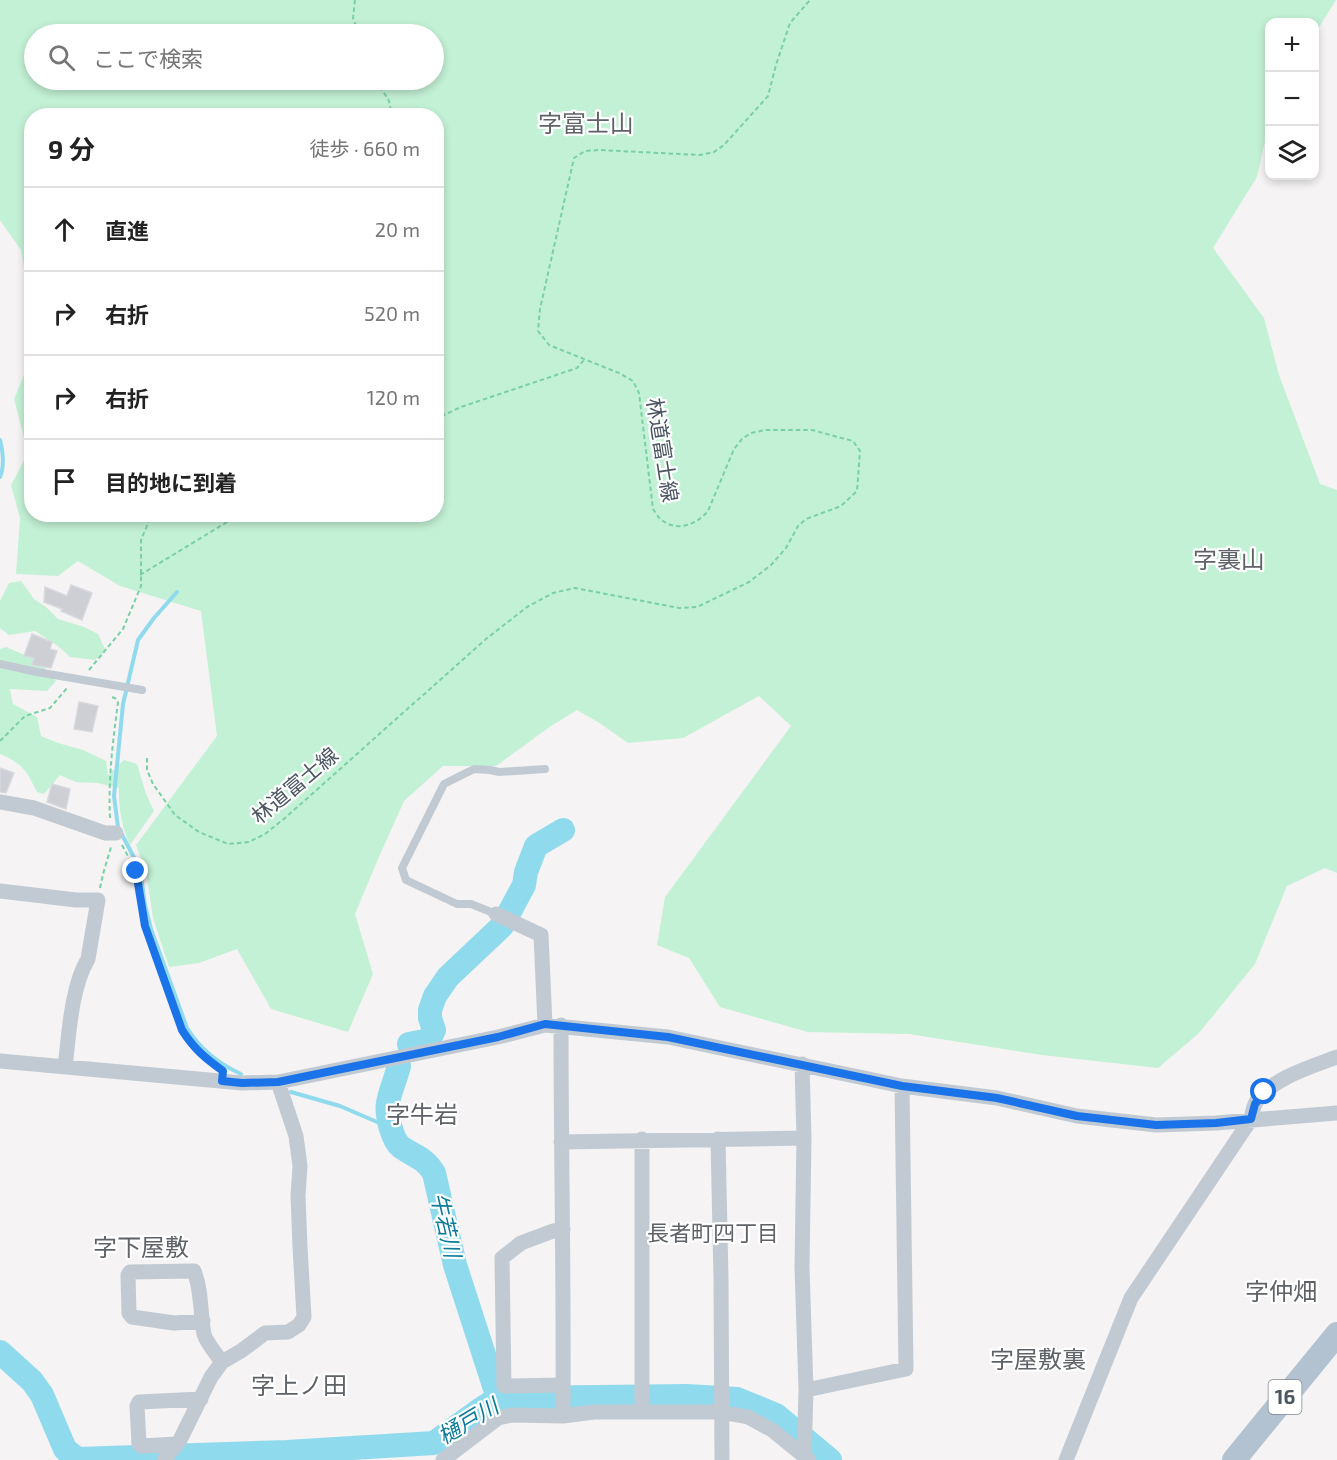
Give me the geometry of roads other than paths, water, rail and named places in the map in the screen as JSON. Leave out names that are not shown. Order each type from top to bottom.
[{"type":"main road","name":"16","points":[[1234,1460],[1337,1334]]},
{"type":"street","points":[[0,802],[34,808],[105,832],[116,833]]},
{"type":"street","points":[[0,891],[76,900],[98,900],[88,960],[84,966],[73,1003],[65,1067]]},
{"type":"street","points":[[496,914],[541,935],[553,1025],[561,1142],[564,1289],[563,1416]]},
{"type":"street","points":[[0,1061],[242,1083],[278,1082],[553,1025],[668,1037],[902,1086],[997,1098],[1077,1116],[1156,1125],[1216,1123],[1337,1113]]},
{"type":"street","points":[[1066,1460],[1131,1299],[1251,1119],[1255,1104],[1264,1092],[1288,1077],[1337,1057]]},
{"type":"street","points":[[802,1064],[805,1458]]},
{"type":"street","points":[[201,1398],[139,1402],[137,1406],[141,1446],[172,1451],[201,1398],[211,1377],[222,1362],[266,1333],[288,1332],[304,1317],[298,1196],[300,1166],[296,1136],[278,1082]]},
{"type":"street","points":[[806,1390],[906,1369],[902,1086]]},
{"type":"street","points":[[561,1142],[804,1138]]},
{"type":"street","points":[[642,1139],[642,1412]]},
{"type":"street","points":[[718,1139],[722,1460]]},
{"type":"street","points":[[562,1229],[521,1243],[502,1258],[504,1386],[563,1387]]},
{"type":"street","points":[[203,1321],[174,1323],[132,1317],[129,1313],[128,1275],[130,1272],[194,1271],[197,1278],[203,1321],[205,1336],[222,1362]]},
{"type":"street","points":[[443,1460],[498,1418],[512,1415],[563,1416],[594,1412],[721,1412],[748,1417],[772,1430],[805,1458]]},
{"type":"lane","points":[[0,664],[137,690]]},
{"type":"lane","points":[[496,914],[471,904],[457,904],[426,890],[406,880],[402,868],[444,784],[474,769],[498,772],[545,769]]},
{"type":"waterway","points":[[0,440],[3,458],[0,477]]},
{"type":"waterway","points":[[177,592],[138,640],[123,704],[114,796],[118,827],[140,869],[151,929],[187,1028],[211,1055],[225,1066],[241,1074]]},
{"type":"waterway","name":"牛若川","points":[[409,1044],[429,1040],[434,1030],[430,1010],[435,996],[448,977],[502,926],[524,885],[526,872],[536,846],[563,830]]},
{"type":"waterway","name":"牛若川","points":[[399,1066],[388,1103],[390,1127],[398,1144],[423,1160],[434,1173],[455,1265],[498,1398]]},
{"type":"waterway","points":[[291,1092],[340,1106],[391,1128]]},
{"type":"waterway","name":"樋戸川","points":[[0,1352],[32,1381],[42,1395],[65,1449],[77,1459],[287,1452],[434,1443],[498,1398],[687,1396],[737,1399],[776,1415],[830,1460]]},
{"type":"district","name":"字富士山","points":[[586,124]]},
{"type":"district","name":"字裏山","points":[[1229,560]]},
{"type":"district","name":"字牛岩","points":[[422,1115]]},
{"type":"district","name":"長者町四丁目","points":[[713,1233]]},
{"type":"district","name":"字下屋敷","points":[[141,1248]]},
{"type":"district","name":"字仲畑","points":[[1281,1292]]},
{"type":"district","name":"字屋敷裏","points":[[1038,1360]]},
{"type":"district","name":"字上ノ田","points":[[299,1386]]}]
